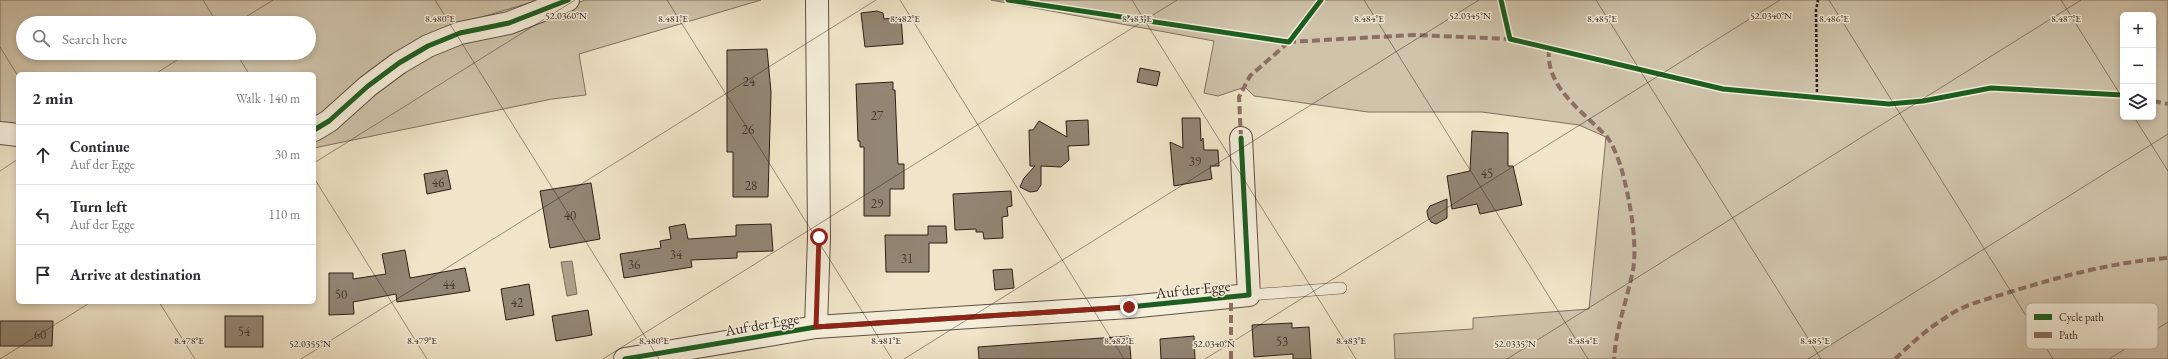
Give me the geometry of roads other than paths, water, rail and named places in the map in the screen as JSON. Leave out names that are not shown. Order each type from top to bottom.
[{"type":"street","points":[[316,129],[329,121],[368,86],[399,63],[428,46],[460,33],[509,23],[568,0]]},
{"type":"street","name":"Auf der Egge","points":[[816,327],[819,237],[817,0]]},
{"type":"street","points":[[0,132],[16,135]]},
{"type":"street","name":"Auf der Egge","points":[[625,359],[816,327],[1129,307],[1249,295],[1241,138]]},
{"type":"lane","points":[[1249,295],[1341,288]]}]
